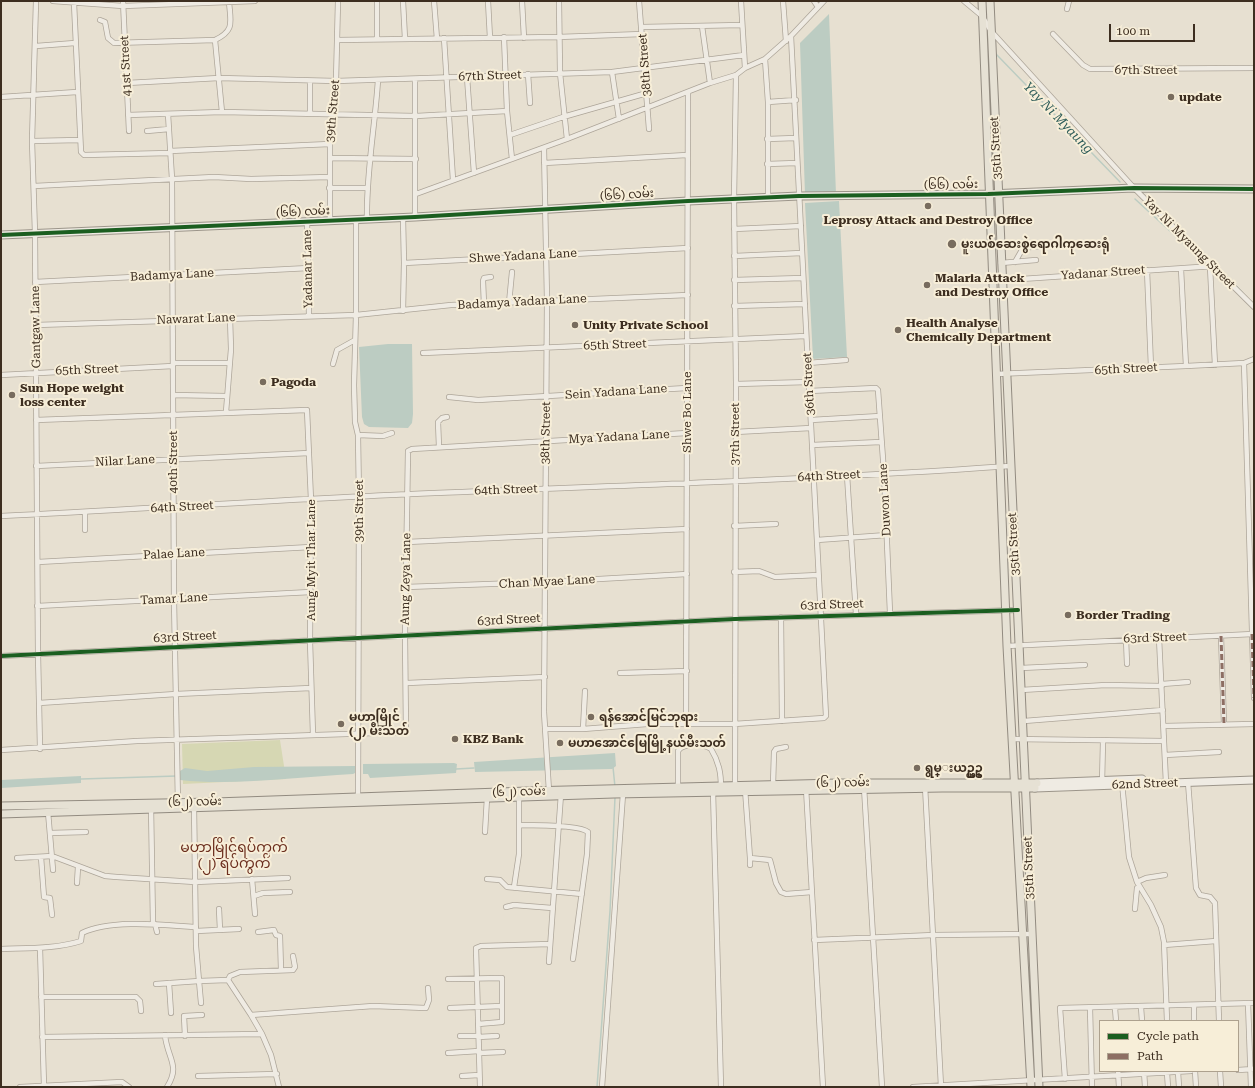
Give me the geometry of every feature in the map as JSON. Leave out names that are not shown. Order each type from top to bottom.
[{"type":"main road","name":"35th Street","points":[[982,1],[988,194],[1007,610],[1007,646],[1030,1084]]},
{"type":"main road","name":"35th Street","points":[[990,1],[990,31],[1005,374],[1024,721],[1023,739],[1039,1084]]},
{"type":"main road","points":[[985,108],[994,108]]},
{"type":"main road","name":"(၆၂) လမ်း","points":[[745,789],[774,785],[806,788]]},
{"type":"main road","name":"(၆၂) လမ်း","points":[[358,799],[519,798],[561,793],[735,789],[1014,785],[1036,786]]},
{"type":"main road","name":"(၆၂) လမ်း","points":[[617,792],[678,788],[713,790]]},
{"type":"main road","name":"(၆၂) လမ်း","points":[[1,806],[150,803],[194,806],[549,791],[561,793]]},
{"type":"main road","name":"(၆၂) လမ်း","points":[[1,814],[151,811],[178,806]]},
{"type":"street","name":"Gantgaw Lane","points":[[36,1],[36,46],[32,141],[35,233],[36,514],[40,749]]},
{"type":"street","points":[[53,1],[74,4],[255,1]]},
{"type":"street","name":"39th Street","points":[[330,221],[330,144],[336,81],[338,1]]},
{"type":"street","points":[[377,1],[377,39]]},
{"type":"street","points":[[403,1],[404,39]]},
{"type":"street","points":[[434,1],[437,39]]},
{"type":"street","points":[[488,1],[490,38]]},
{"type":"street","points":[[522,1],[524,38]]},
{"type":"street","points":[[559,1],[558,37],[563,117],[566,140]]},
{"type":"street","name":"38th Street","points":[[640,1],[649,129]]},
{"type":"street","points":[[741,1],[745,68]]},
{"type":"street","points":[[783,1],[786,41]]},
{"type":"street","points":[[814,1],[818,7]]},
{"type":"street","points":[[416,194],[566,140],[648,106],[736,75],[745,68],[765,59],[786,41],[824,1]]},
{"type":"street","name":"Yay Ni Myaung Street","points":[[964,1],[982,16],[990,31],[1134,188],[1254,307]]},
{"type":"street","points":[[1067,10],[1068,1]]},
{"type":"street","points":[[100,20],[105,22],[108,38],[114,43],[125,44],[215,40],[228,33],[230,27],[229,2]]},
{"type":"street","points":[[74,4],[80,140],[81,152],[84,155],[330,144]]},
{"type":"street","name":"41st Street","points":[[123,4],[129,131]]},
{"type":"street","points":[[642,27],[742,25]]},
{"type":"street","points":[[702,26],[710,83]]},
{"type":"street","points":[[337,40],[504,37],[524,38],[642,34]]},
{"type":"street","name":"67th Street","points":[[1053,34],[1083,65],[1090,69],[1254,68]]},
{"type":"street","name":"36th Street","points":[[782,721],[826,717],[797,164],[796,100],[791,36]]},
{"type":"street","points":[[504,37],[507,111],[512,159]]},
{"type":"street","points":[[444,38],[453,180]]},
{"type":"street","points":[[215,40],[222,112]]},
{"type":"street","points":[[36,46],[75,43]]},
{"type":"street","name":"67th Street","points":[[126,83],[219,78],[336,81],[612,72],[645,69],[744,55]]},
{"type":"street","points":[[765,59],[768,102],[768,198]]},
{"type":"street","points":[[612,72],[619,119]]},
{"type":"street","points":[[528,74],[530,103]]},
{"type":"street","name":"37th Street","points":[[735,789],[734,526],[736,384],[734,339],[734,199],[736,75]]},
{"type":"street","points":[[468,77],[469,114],[474,173]]},
{"type":"street","points":[[415,79],[416,217]]},
{"type":"street","points":[[367,219],[367,188],[376,114],[378,80]]},
{"type":"street","points":[[310,81],[310,113]]},
{"type":"street","points":[[1,97],[77,92]]},
{"type":"street","name":"Shwe Bo Lane","points":[[686,723],[688,201],[686,100],[688,92]]},
{"type":"street","points":[[510,135],[563,117],[647,93]]},
{"type":"street","points":[[768,102],[796,100]]},
{"type":"street","points":[[128,115],[222,112],[416,116],[507,111]]},
{"type":"street","name":"40th Street","points":[[168,114],[172,179],[174,648],[178,806]]},
{"type":"street","points":[[147,131],[169,129]]},
{"type":"street","points":[[767,139],[796,138]]},
{"type":"street","points":[[32,141],[80,140]]},
{"type":"street","name":"38th Street","points":[[544,148],[547,255],[545,729],[549,791]]},
{"type":"street","points":[[544,163],[687,155]]},
{"type":"street","points":[[330,158],[416,159]]},
{"type":"street","points":[[767,164],[797,164]]},
{"type":"street","points":[[34,186],[226,176],[251,179],[330,177]]},
{"type":"street","points":[[329,188],[367,188]]},
{"type":"street","name":"(၆၆) လမ်း","points":[[1,235],[403,218],[799,196],[998,194],[1134,188],[1254,189]]},
{"type":"street","points":[[403,218],[403,311]]},
{"type":"street","name":"39th Street","points":[[356,220],[354,385],[355,422],[358,435],[359,498],[360,638],[358,799]]},
{"type":"street","name":"Yadanar Lane","points":[[307,222],[309,316]]},
{"type":"street","points":[[734,228],[801,226]]},
{"type":"street","points":[[1015,262],[1023,248],[1040,246]]},
{"type":"street","name":"Shwe Yadana Lane","points":[[404,263],[688,248]]},
{"type":"street","points":[[734,256],[802,253]]},
{"type":"street","points":[[1001,263],[1036,260]]},
{"type":"street","points":[[1212,267],[1215,364]]},
{"type":"street","name":"Yadanar Street","points":[[992,281],[1212,267]]},
{"type":"street","name":"Badamya Lane","points":[[35,282],[309,268]]},
{"type":"street","points":[[1181,268],[1186,366]]},
{"type":"street","points":[[1147,270],[1151,367]]},
{"type":"street","points":[[509,303],[512,272]]},
{"type":"street","points":[[484,304],[484,278],[491,277]]},
{"type":"street","points":[[734,280],[803,278]]},
{"type":"street","name":"Badamya Yadana Lane","points":[[356,315],[403,311],[428,307],[547,300],[688,295]]},
{"type":"street","points":[[734,306],[805,304]]},
{"type":"street","name":"Nawarat Lane","points":[[36,325],[356,315]]},
{"type":"street","points":[[36,420],[226,412],[230,318]]},
{"type":"street","name":"65th Street","points":[[424,353],[806,336]]},
{"type":"street","points":[[333,364],[337,350],[355,340]]},
{"type":"street","name":"65th Street","points":[[996,374],[1244,363],[1254,358]]},
{"type":"street","points":[[808,363],[846,360]]},
{"type":"street","name":"65th Street","points":[[1,375],[229,363]]},
{"type":"street","points":[[1244,363],[1248,484],[1253,562],[1254,698]]},
{"type":"street","points":[[736,384],[809,382]]},
{"type":"street","name":"Sein Yadana Lane","points":[[449,397],[478,400],[687,388]]},
{"type":"street","name":"Duwon Lane","points":[[809,391],[877,389],[884,473],[890,613]]},
{"type":"street","points":[[173,395],[226,396]]},
{"type":"street","name":"Aung Myit Thar Lane","points":[[226,412],[307,410],[311,500],[310,641],[313,736]]},
{"type":"street","points":[[810,420],[880,416]]},
{"type":"street","points":[[439,448],[438,422],[442,418],[447,417]]},
{"type":"street","points":[[735,432],[811,428]]},
{"type":"street","name":"Mya Yadana Lane","points":[[408,451],[412,449],[687,433]]},
{"type":"street","points":[[358,435],[383,436],[392,434]]},
{"type":"street","points":[[812,445],[881,442]]},
{"type":"street","name":"Aung Zeya Lane","points":[[359,734],[406,732],[407,683],[405,635],[408,451]]},
{"type":"street","name":"Nilar Lane","points":[[36,466],[173,458],[309,453]]},
{"type":"street","name":"64th Street","points":[[1,516],[359,498],[407,494],[735,481],[1010,466]]},
{"type":"street","points":[[847,475],[856,614]]},
{"type":"street","points":[[1248,484],[1254,484]]},
{"type":"street","points":[[85,512],[85,530]]},
{"type":"street","points":[[734,526],[776,524]]},
{"type":"street","points":[[406,542],[687,529]]},
{"type":"street","points":[[817,540],[887,535]]},
{"type":"street","name":"Palae Lane","points":[[38,562],[311,548]]},
{"type":"street","points":[[734,572],[762,572],[769,576],[775,577],[818,575]]},
{"type":"street","name":"Chan Myae Lane","points":[[406,587],[546,582],[687,574]]},
{"type":"street","name":"Tamar Lane","points":[[38,606],[311,592]]},
{"type":"street","name":"63rd Street","points":[[1,656],[735,619],[1018,610]]},
{"type":"street","points":[[545,729],[583,729],[648,724],[734,724],[782,721],[781,617]]},
{"type":"street","name":"63rd Street","points":[[1007,646],[1253,634]]},
{"type":"street","points":[[1221,636],[1224,724]]},
{"type":"street","points":[[1159,638],[1166,781]]},
{"type":"street","points":[[1126,639],[1127,664]]},
{"type":"street","points":[[1020,668],[1085,665]]},
{"type":"street","points":[[620,673],[686,670]]},
{"type":"street","points":[[407,683],[545,677]]},
{"type":"street","points":[[1022,690],[1106,684],[1162,685],[1188,682]]},
{"type":"street","points":[[39,703],[176,694],[311,688]]},
{"type":"street","points":[[583,729],[585,691]]},
{"type":"street","points":[[1024,721],[1163,710]]},
{"type":"street","points":[[1164,726],[1254,724]]},
{"type":"street","points":[[1,750],[40,749],[177,740],[359,734]]},
{"type":"street","points":[[1012,739],[1164,741]]},
{"type":"street","points":[[1102,783],[1103,741]]},
{"type":"street","points":[[678,788],[678,751],[684,746],[701,745],[707,746],[714,754],[720,768],[721,790]]},
{"type":"street","points":[[774,785],[775,750],[786,747]]},
{"type":"street","points":[[1165,755],[1219,752]]},
{"type":"street","name":"62nd Street","points":[[1036,786],[1166,781],[1254,775]]},
{"type":"street","name":"62nd Street","points":[[1166,781],[1188,782],[1254,780]]},
{"type":"street","points":[[1122,782],[1126,843],[1137,882],[1151,905],[1161,927],[1164,945],[1167,1020]]},
{"type":"street","points":[[1188,782],[1194,878],[1200,895],[1210,897],[1214,900],[1219,1020]]},
{"type":"street","points":[[925,786],[942,1086]]},
{"type":"street","points":[[864,787],[882,1087]]},
{"type":"street","points":[[806,788],[823,1087]]},
{"type":"street","points":[[745,789],[750,865]]},
{"type":"street","points":[[713,790],[721,1087]]},
{"type":"street","points":[[602,1087],[617,792]]},
{"type":"street","points":[[549,962],[561,793]]},
{"type":"street","points":[[485,832],[487,798]]},
{"type":"street","points":[[514,887],[519,854],[519,798]]},
{"type":"street","points":[[150,803],[154,924],[157,932]]},
{"type":"street","points":[[194,806],[196,929],[201,1004]]},
{"type":"street","points":[[48,812],[53,870]]},
{"type":"street","points":[[520,825],[559,826],[584,829],[588,832],[587,854],[574,959]]},
{"type":"street","points":[[50,833],[86,832]]},
{"type":"street","points":[[17,858],[52,856],[105,876],[195,882],[288,878]]},
{"type":"street","points":[[41,857],[44,897],[50,898],[52,915]]},
{"type":"street","points":[[750,858],[770,860],[776,883],[781,892],[786,894],[812,892]]},
{"type":"street","points":[[77,883],[78,867]]},
{"type":"street","points":[[1137,882],[1146,878],[1165,875]]},
{"type":"street","points":[[252,879],[255,914]]},
{"type":"street","points":[[487,879],[500,880],[506,887],[582,894]]},
{"type":"street","points":[[1135,909],[1137,888]]},
{"type":"street","points":[[254,896],[270,892],[290,892]]},
{"type":"street","points":[[506,907],[514,905],[552,908]]},
{"type":"street","points":[[219,909],[220,930]]},
{"type":"street","points":[[1,949],[40,948],[72,944],[81,941],[82,933],[90,929],[154,924],[196,929],[239,929]]},
{"type":"street","points":[[258,932],[274,930],[276,935],[280,936],[281,970]]},
{"type":"street","points":[[814,940],[934,935],[1032,934]]},
{"type":"street","points":[[1164,945],[1216,941]]},
{"type":"street","points":[[480,1087],[475,952],[478,947],[550,944]]},
{"type":"street","points":[[40,948],[44,1086]]},
{"type":"street","points":[[228,980],[230,976],[236,973],[294,970],[293,956]]},
{"type":"street","points":[[448,979],[502,978],[502,1022],[478,1024]]},
{"type":"street","points":[[156,984],[228,980]]},
{"type":"street","points":[[228,980],[262,1034],[277,1074],[279,1087]]},
{"type":"street","points":[[169,983],[171,1013]]},
{"type":"street","points":[[252,1016],[373,1006],[426,1008],[429,1000],[428,988]]},
{"type":"street","points":[[41,997],[136,997],[140,1001],[140,1011]]},
{"type":"street","points":[[1248,1003],[1252,1069],[1251,1087]]},
{"type":"street","points":[[1065,1078],[1060,1008],[1115,1008],[1254,1003]]},
{"type":"street","points":[[1194,1005],[1194,1020]]},
{"type":"street","points":[[450,1008],[502,1006]]},
{"type":"street","points":[[1141,1007],[1142,1020]]},
{"type":"street","points":[[1090,1008],[1092,1087]]},
{"type":"street","points":[[1115,1008],[1116,1020]]},
{"type":"street","points":[[185,1036],[184,1016],[202,1015]]},
{"type":"street","points":[[42,1037],[262,1034]]},
{"type":"street","points":[[165,1035],[166,1044],[173,1063],[172,1080],[167,1087]]},
{"type":"street","points":[[460,1036],[497,1036]]},
{"type":"street","points":[[448,1052],[503,1052]]},
{"type":"street","points":[[1239,1070],[1252,1069]]},
{"type":"street","points":[[913,1087],[1039,1084],[1065,1078],[1091,1077],[1118,1073],[1168,1072],[1178,1072],[1179,1087]]},
{"type":"street","points":[[1168,1072],[1168,1087]]},
{"type":"street","points":[[1195,1072],[1196,1087]]},
{"type":"street","points":[[1220,1072],[1220,1087]]},
{"type":"street","points":[[1118,1073],[1119,1087]]},
{"type":"street","points":[[1144,1073],[1145,1087]]},
{"type":"street","points":[[198,1076],[277,1074]]},
{"type":"street","points":[[462,1076],[480,1075]]},
{"type":"street","points":[[20,1087],[122,1082],[128,1087]]},
{"type":"green space","points":[[280,740],[286,779],[183,784],[182,744]]},
{"type":"shaded area","points":[[829,14],[836,194],[805,195],[800,43]]},
{"type":"shaded area","points":[[839,201],[847,357],[813,359],[805,203]]},
{"type":"shaded area","points":[[388,344],[412,344],[413,414],[412,423],[408,428],[369,427],[364,424],[362,417],[359,347]]},
{"type":"shaded area","points":[[615,753],[616,766],[612,769],[475,772],[474,762]]},
{"type":"shaded area","points":[[363,764],[457,764],[456,773],[370,778],[368,774],[363,774]]},
{"type":"shaded area","points":[[355,766],[355,773],[353,774],[244,782],[201,782],[180,780],[180,771],[185,768],[207,771],[254,767]]},
{"type":"shaded area","points":[[81,776],[81,783],[1,788],[1,780]]},
{"type":"waterway","name":"Yay Ni Myaung","points":[[996,54],[1120,182]]},
{"type":"waterway","name":"Yay Ni Myaung","points":[[1135,199],[1205,263]]},
{"type":"waterway","name":"Yay Ni Myaung","points":[[1224,274],[1242,292]]},
{"type":"waterway","points":[[613,767],[615,787]]},
{"type":"waterway","points":[[456,769],[474,768]]},
{"type":"waterway","points":[[81,779],[177,776]]},
{"type":"waterway","points":[[597,1087],[610,911],[615,797]]},
{"type":"marked path","points":[[1252,634],[1254,698]]},
{"type":"marked path","points":[[1221,636],[1224,724]]},
{"type":"cycle path","points":[[1,235],[415,217],[799,196],[988,194],[1134,188],[1254,189]]},
{"type":"cycle path","points":[[1,656],[735,619],[1018,610]]},
{"type":"place","name":"update","points":[[1171,97]]},
{"type":"place","name":"Leprosy Attack and Destroy Office","points":[[928,206]]},
{"type":"place","name":"မူးယစ်ဆေးစွဲရောဂါကုဆေးရုံ","points":[[952,244]]},
{"type":"place","name":"Malaria Attack and Destroy Office","points":[[927,285]]},
{"type":"place","name":"Unity Private School","points":[[575,325]]},
{"type":"place","name":"Health Analyse Chemically Department","points":[[898,330]]},
{"type":"place","name":"Pagoda","points":[[263,382]]},
{"type":"place","name":"Sun Hope weight loss center","points":[[12,395]]},
{"type":"place","name":"Border Trading","points":[[1068,615]]},
{"type":"place","name":"ရန်အောင်မြင်ဘုရား","points":[[591,717]]},
{"type":"place","name":"မဟာမြိုင် (၂) မီးသတ်","points":[[341,724]]},
{"type":"place","name":"KBZ Bank","points":[[455,739]]},
{"type":"place","name":"မဟာအောင်မြေမြို့နယ်မီးသတ်","points":[[560,743]]},
{"type":"place","name":"ရွမ္းယဥ္ယဥ္","points":[[917,768]]},
{"type":"district","name":"မဟာမြိုင်ရပ်ကွက် (၂) ရပ်ကွက်","points":[[234,856]]}]
